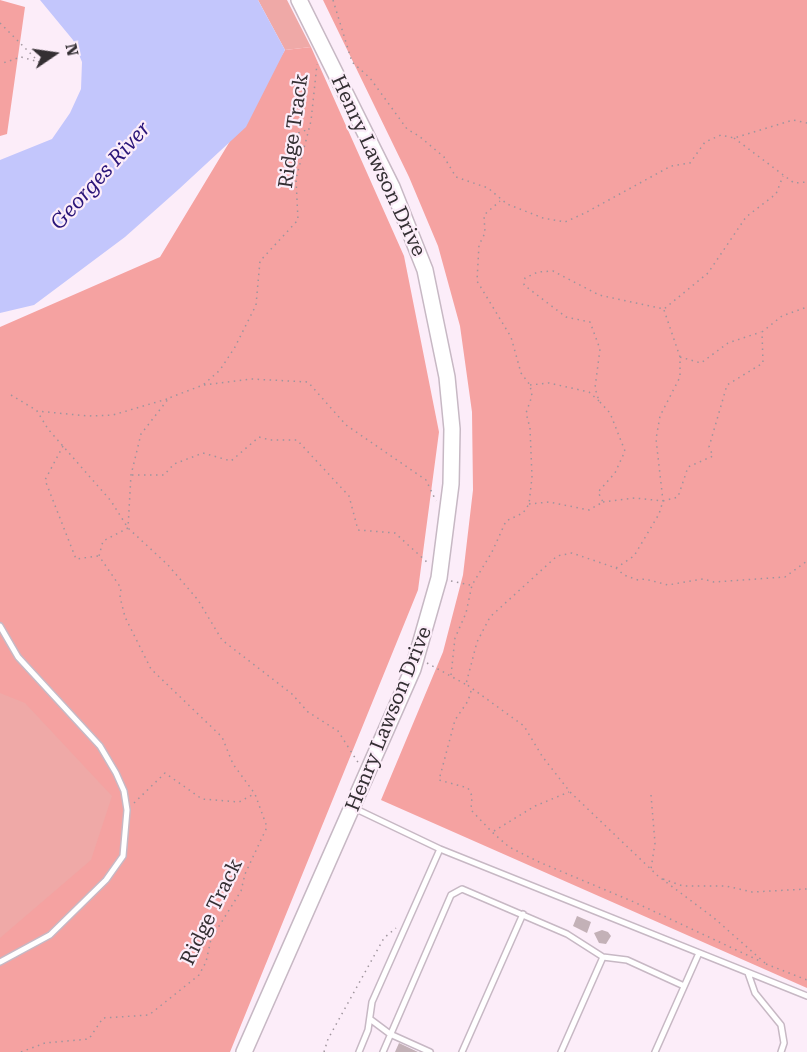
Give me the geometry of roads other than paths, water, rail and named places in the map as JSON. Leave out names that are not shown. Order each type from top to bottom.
[{"type":"main road","name":"Henry Lawson Drive","points":[[244,1052],[353,808],[417,657],[450,502],[452,445],[447,377],[437,318],[425,270],[406,220],[299,0]]},
{"type":"lane","points":[[0,626],[18,657],[100,746],[117,773],[124,791],[127,810],[123,856],[106,880],[50,935],[0,962]]},
{"type":"lane","points":[[353,808],[440,849],[807,996]]},
{"type":"lane","points":[[359,1052],[370,1019],[372,1002],[440,849]]},
{"type":"lane","points":[[383,1052],[453,893],[459,889],[470,890],[567,934],[603,957],[627,960],[684,986]]},
{"type":"lane","points":[[462,1052],[523,914]]},
{"type":"lane","points":[[655,1052],[699,953]]},
{"type":"lane","points":[[561,1052],[603,957]]},
{"type":"lane","points":[[748,973],[754,993],[781,1025],[784,1037],[781,1052]]},
{"type":"lane","points":[[370,1019],[390,1034],[430,1052]]},
{"type":"water","name":"Georges River","points":[[40,0],[258,0],[285,50],[246,127],[179,189],[125,237],[34,305],[0,313],[0,160],[52,139],[70,113],[81,89],[82,62],[73,40]]}]
